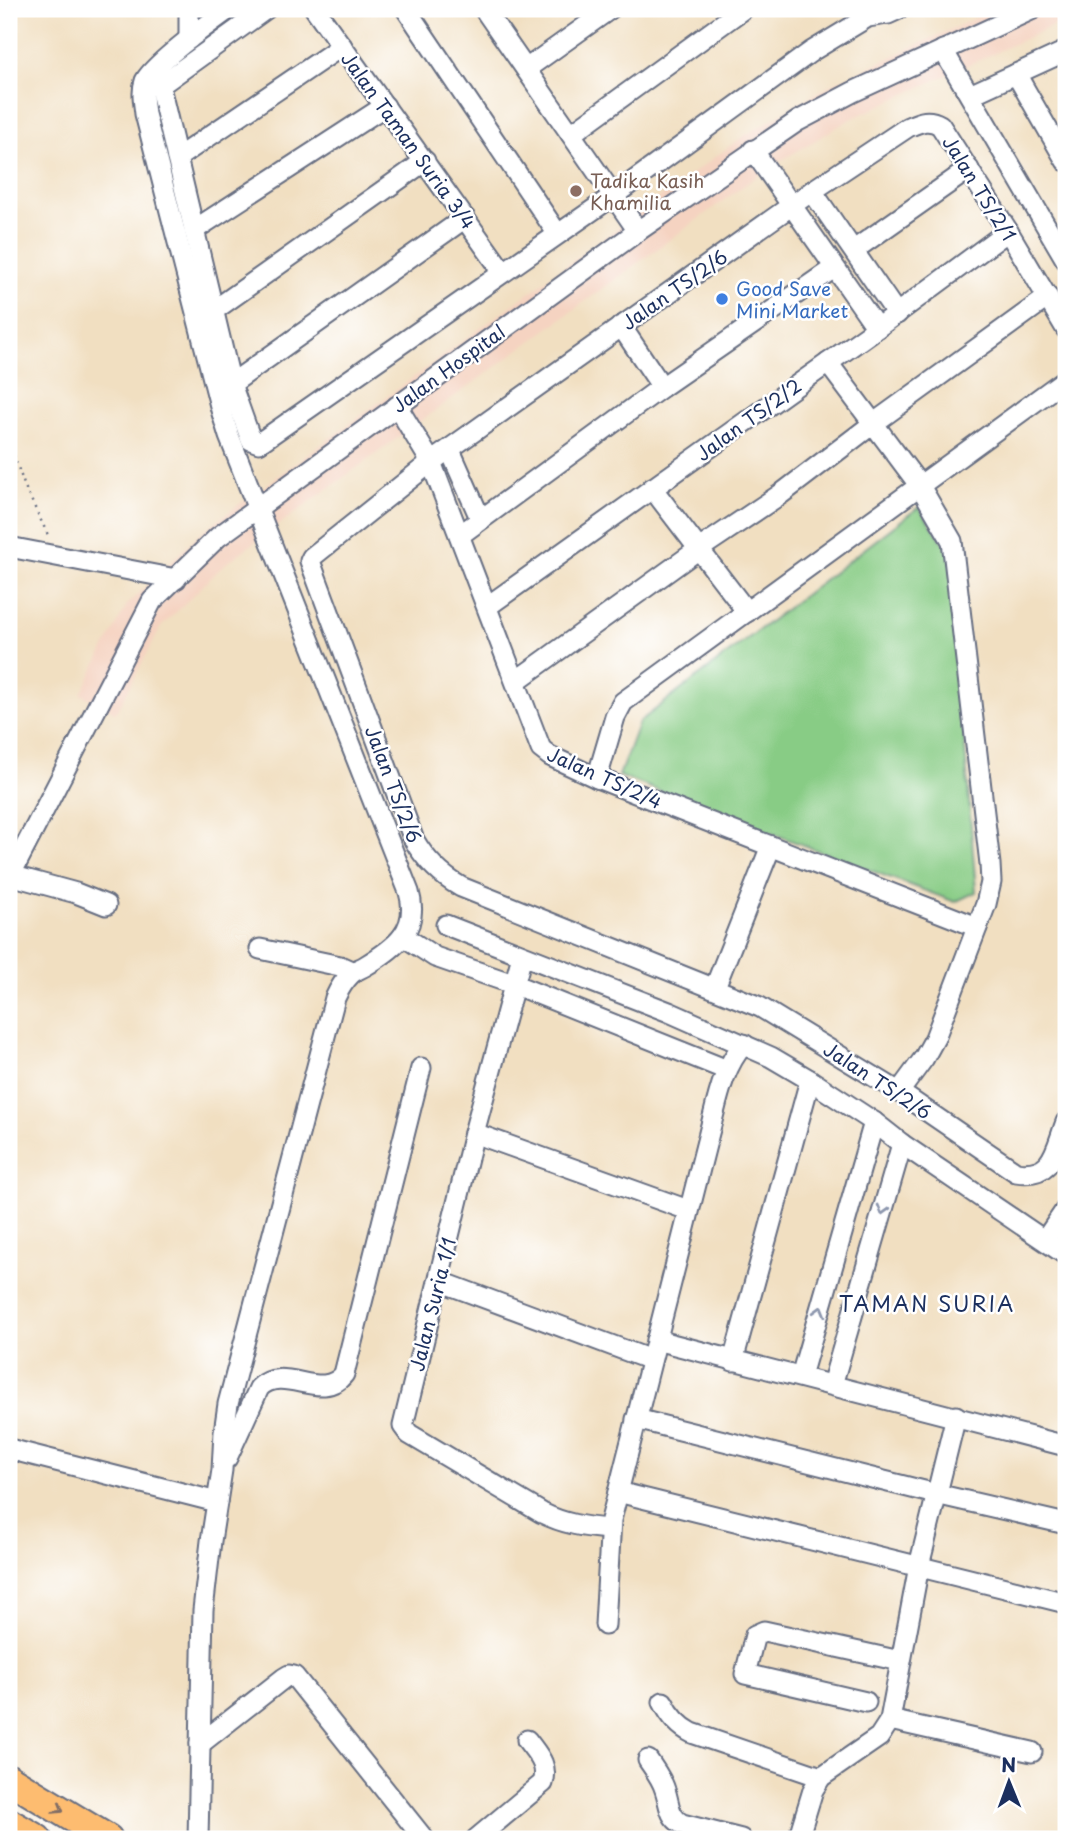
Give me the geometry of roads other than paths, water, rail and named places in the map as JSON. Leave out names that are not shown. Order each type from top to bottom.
[{"type":"highway","points":[[9,1779],[108,1839]]},
{"type":"street","points":[[189,9],[189,39]]},
{"type":"street","points":[[198,1839],[204,1597],[222,1469],[225,1419],[335,998],[353,972],[365,967],[403,936],[412,919],[409,892],[221,410],[143,101],[142,90],[146,78],[189,39],[229,9]]},
{"type":"street","points":[[266,9],[162,84],[161,91],[231,383],[251,440],[259,443],[613,195],[865,13],[888,14],[899,9]]},
{"type":"street","name":"Jalan Taman Suria 3/4","points":[[315,9],[503,272]]},
{"type":"street","points":[[406,9],[557,233]]},
{"type":"street","points":[[484,9],[638,231]]},
{"type":"street","points":[[526,69],[610,9]]},
{"type":"street","points":[[571,134],[743,9]]},
{"type":"street","name":"Jalan Hospital","points":[[9,876],[146,610],[218,537],[753,150],[826,105],[1033,9]]},
{"type":"street","points":[[177,158],[342,46]]},
{"type":"street","points":[[943,50],[1066,260]]},
{"type":"street","points":[[970,95],[1066,51]]},
{"type":"street","points":[[1016,74],[1066,161]]},
{"type":"street","points":[[194,230],[385,106]]},
{"type":"street","name":"Jalan TS/2/1","points":[[791,206],[908,127],[920,121],[940,125],[1008,231],[1066,330]]},
{"type":"street","points":[[753,150],[877,328]]},
{"type":"street","points":[[213,311],[425,161]]},
{"type":"street","points":[[854,250],[969,169]]},
{"type":"street","points":[[812,191],[897,314]]},
{"type":"street","name":"Jalan TS/2/6","points":[[791,206],[431,463],[310,561],[414,840],[421,854],[443,877],[461,887],[715,988],[779,1017],[899,1092],[1016,1172],[1040,1172],[1050,1164],[1066,1122]]},
{"type":"street","points":[[231,383],[466,218]]},
{"type":"street","name":"Jalan TS/2/2","points":[[488,606],[897,314],[1008,231]]},
{"type":"street","points":[[460,535],[662,387],[835,268]]},
{"type":"street","points":[[516,681],[699,549],[781,494],[1048,297]]},
{"type":"street","points":[[621,326],[662,387]]},
{"type":"street","points":[[828,362],[920,486],[949,533],[955,552],[990,864],[989,894],[935,1038],[899,1092]]},
{"type":"street","points":[[597,778],[615,717],[623,702],[1066,379]]},
{"type":"street","name":"Jalan TS/2/4","points":[[397,406],[431,463],[541,748],[550,756],[597,778],[977,927]]},
{"type":"street","points":[[450,450],[480,518]]},
{"type":"street","points":[[652,488],[747,611]]},
{"type":"street","points":[[9,547],[176,579]]},
{"type":"street","points":[[715,988],[771,846]]},
{"type":"street","points":[[9,876],[76,892],[106,905]]},
{"type":"street","points":[[446,925],[744,1044],[810,1080],[1066,1255]]},
{"type":"street","points":[[403,936],[435,957],[513,984],[727,1070]]},
{"type":"street","points":[[260,949],[340,966],[353,972]]},
{"type":"street","name":"Jalan Suria 1/1","points":[[522,956],[474,1133],[403,1426],[409,1434],[560,1522],[581,1527],[609,1528]]},
{"type":"street","points":[[605,1625],[609,1528],[688,1210],[727,1070],[733,1056],[744,1044]]},
{"type":"street","points":[[222,1469],[259,1388],[264,1383],[278,1378],[331,1385],[344,1374],[421,1068]]},
{"type":"street","points":[[733,1361],[810,1080]]},
{"type":"street","points":[[801,1377],[874,1122]]},
{"type":"street","points":[[474,1133],[688,1210]]},
{"type":"street","points":[[832,1385],[902,1144]]},
{"type":"street","points":[[1045,1240],[1066,1209]]},
{"type":"street","points":[[439,1281],[651,1360]]},
{"type":"street","points":[[656,1340],[1066,1446]]},
{"type":"street","points":[[798,1839],[813,1790],[821,1777],[878,1737],[891,1720],[919,1566],[956,1416]]},
{"type":"street","points":[[636,1419],[1066,1524]]},
{"type":"street","points":[[9,1449],[217,1502]]},
{"type":"street","points":[[618,1492],[1066,1603]]},
{"type":"street","points":[[866,1702],[745,1674],[755,1635],[764,1631],[900,1661]]},
{"type":"street","points":[[200,1744],[284,1678],[295,1676],[424,1839]]},
{"type":"street","points":[[663,1702],[671,1717],[692,1733],[821,1777]]},
{"type":"street","points":[[891,1720],[1032,1752]]},
{"type":"street","points":[[476,1839],[543,1783],[546,1774],[544,1765],[527,1740]]},
{"type":"street","points":[[648,1760],[661,1781],[675,1820],[741,1839]]},
{"type":"place","name":"Tadika Kasih Khamilia","points":[[576,191]]},
{"type":"place","name":"Good Save Mini Market","points":[[722,299]]},
{"type":"district","name":"TAMAN SURIA","points":[[927,1303]]}]
